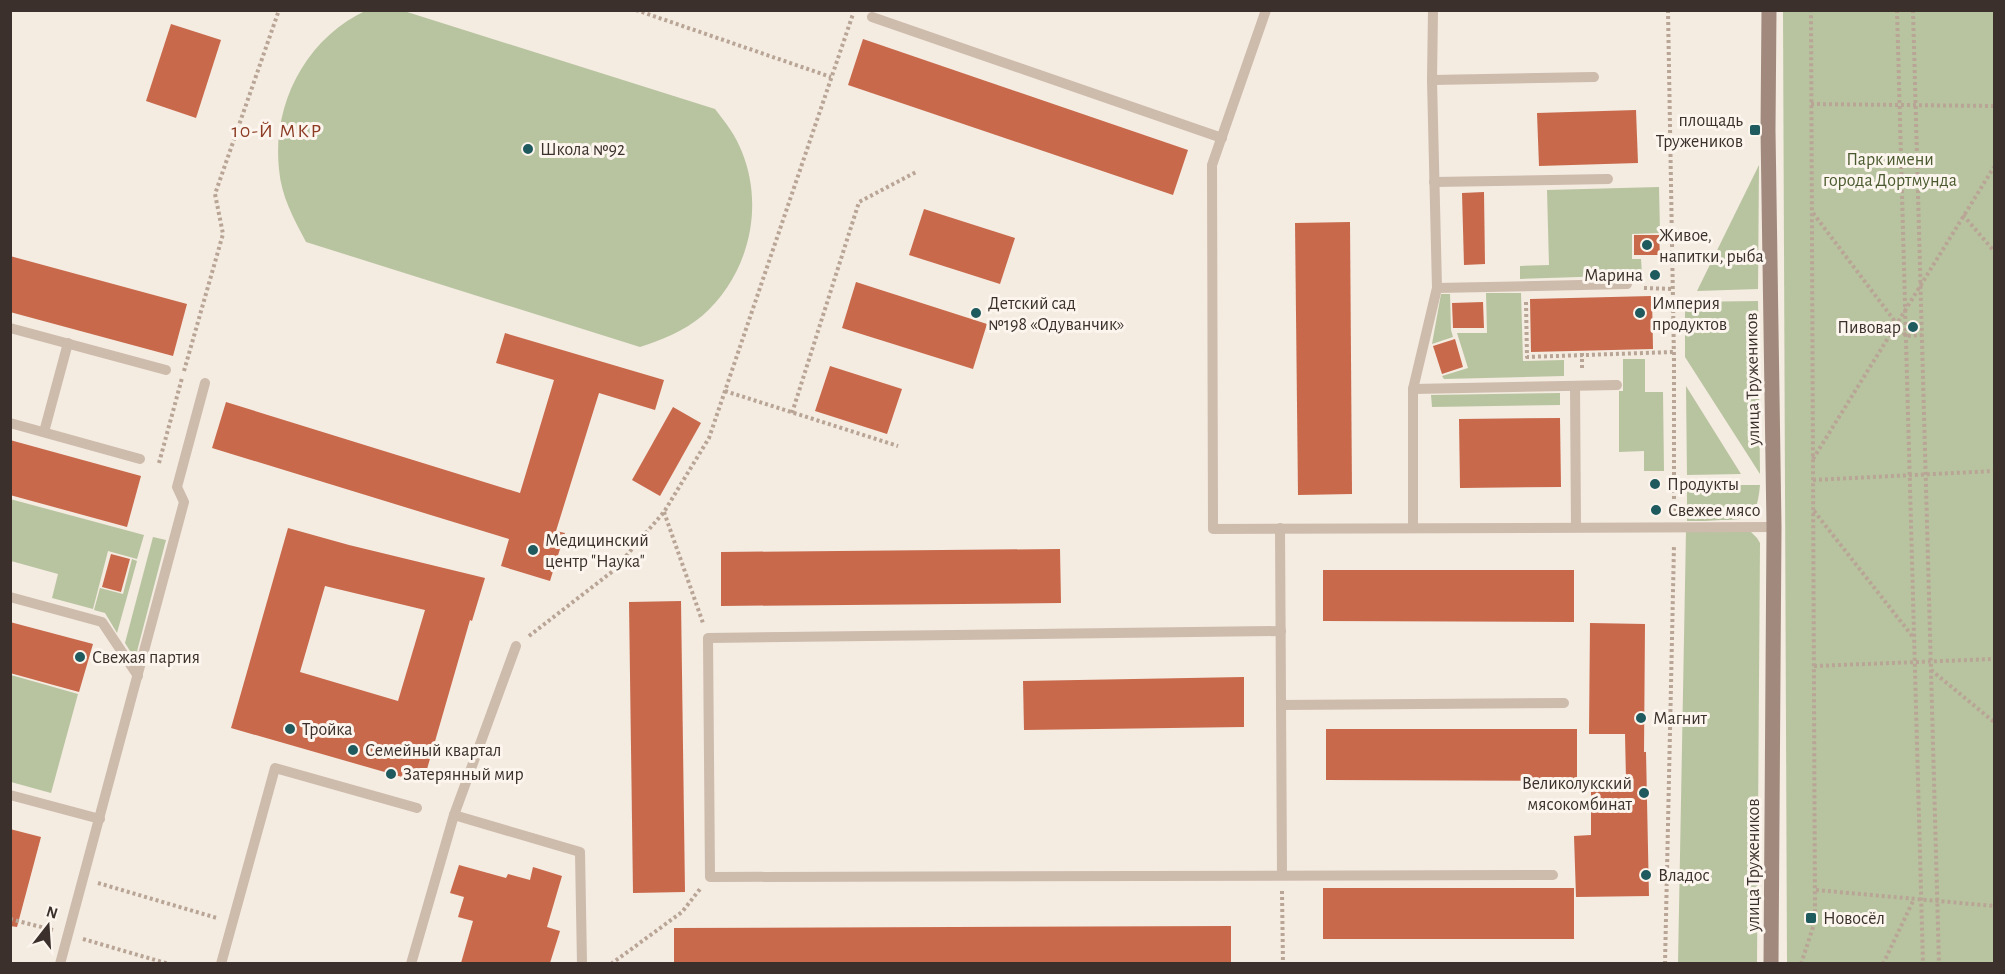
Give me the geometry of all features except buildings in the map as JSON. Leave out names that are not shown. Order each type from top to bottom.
[{"type":"main road","name":"улица Тружеников","points":[[1770,10],[1768,130],[1774,527],[1771,963]]},
{"type":"lane","points":[[1266,10],[1212,165],[1213,529],[1774,527]]},
{"type":"lane","points":[[1413,528],[1413,389],[1437,288],[1432,80],[1433,10]]},
{"type":"lane","points":[[872,17],[1222,138]]},
{"type":"lane","points":[[1432,80],[1594,77]]},
{"type":"lane","points":[[1434,182],[1608,179]]},
{"type":"lane","points":[[1437,288],[1627,284]]},
{"type":"lane","points":[[10,328],[166,370]]},
{"type":"lane","points":[[44,432],[68,343]]},
{"type":"lane","points":[[60,963],[184,502],[177,487],[205,383]]},
{"type":"lane","points":[[1413,389],[1617,385]]},
{"type":"lane","points":[[1575,386],[1576,527]]},
{"type":"lane","points":[[10,423],[140,459]]},
{"type":"lane","points":[[1280,528],[1282,876]]},
{"type":"lane","points":[[10,597],[102,622],[138,676]]},
{"type":"lane","points":[[1281,631],[708,638],[710,877],[1553,875]]},
{"type":"lane","points":[[411,963],[454,815],[516,646]]},
{"type":"lane","points":[[1281,705],[1564,703]]},
{"type":"lane","points":[[221,963],[275,768],[417,808]]},
{"type":"lane","points":[[10,795],[100,819]]},
{"type":"lane","points":[[454,815],[580,852],[582,963]]},
{"type":"path","points":[[140,459],[159,464],[223,234],[215,194],[279,10]]},
{"type":"path","points":[[636,10],[831,77]]},
{"type":"path","points":[[516,646],[613,571],[664,513],[709,438],[855,10]]},
{"type":"path","points":[[1665,963],[1675,527],[1668,10]]},
{"type":"path","points":[[1801,963],[1815,921],[1816,890],[1811,10]]},
{"type":"path","points":[[1897,10],[1923,963]]},
{"type":"path","points":[[1913,10],[1939,963]]},
{"type":"path","points":[[1811,104],[1995,106]]},
{"type":"path","points":[[1813,459],[1995,166]]},
{"type":"path","points":[[792,413],[859,202],[918,171]]},
{"type":"path","points":[[1812,212],[1906,336]]},
{"type":"path","points":[[1963,215],[1995,251]]},
{"type":"path","points":[[1627,284],[1644,288],[1673,289]]},
{"type":"path","points":[[1525,286],[1527,357],[1673,352]]},
{"type":"path","points":[[1906,336],[1922,335]]},
{"type":"path","points":[[725,391],[898,446]]},
{"type":"path","points":[[1813,480],[1995,471]]},
{"type":"path","points":[[1814,511],[1914,638]]},
{"type":"path","points":[[664,513],[708,638]]},
{"type":"path","points":[[1814,666],[1995,659]]},
{"type":"path","points":[[1931,670],[1995,722]]},
{"type":"path","points":[[1282,876],[1283,963]]},
{"type":"path","points":[[611,963],[682,912],[710,877]]},
{"type":"path","points":[[83,879],[232,922]]},
{"type":"path","points":[[1816,890],[1995,906]]},
{"type":"path","points":[[1883,963],[1914,899]]},
{"type":"path","points":[[10,919],[169,963]]},
{"type":"green space","name":"Школа №92","points":[[367,10],[404,11],[715,109],[740,146],[749,174],[752,196],[752,218],[741,262],[731,282],[718,300],[702,316],[680,331],[640,347],[306,242],[282,189],[278,145],[281,121],[298,76],[311,55],[345,22]]},
{"type":"green space","name":"Парк имени города Дортмунда","points":[[1783,11],[1994,11],[1994,963],[1787,963]]},
{"type":"green space","points":[[1759,165],[1758,289],[1697,291]]},
{"type":"green space","points":[[1659,187],[1660,233],[1632,234],[1632,259],[1641,259],[1642,275],[1520,279],[1520,266],[1549,265],[1547,190]]},
{"type":"green space","points":[[1486,293],[1521,293],[1523,361],[1564,360],[1564,376],[1444,379],[1442,376],[1468,368],[1457,333],[1487,333]]},
{"type":"green space","points":[[1441,294],[1450,294],[1453,337],[1432,344]]},
{"type":"green space","points":[[1758,301],[1760,474],[1685,357],[1685,302]]},
{"type":"green space","points":[[1623,359],[1645,359],[1645,392],[1663,392],[1664,471],[1644,471],[1644,451],[1619,452],[1619,391],[1623,391]]},
{"type":"green space","points":[[1686,386],[1741,474],[1687,475]]},
{"type":"green space","points":[[1560,393],[1560,405],[1432,407],[1431,395]]},
{"type":"green space","points":[[1687,485],[1760,485],[1755,510],[1746,517],[1731,520],[1687,521]]},
{"type":"green space","points":[[10,499],[144,535],[137,559],[108,551],[93,609],[52,598],[58,574],[11,561]]},
{"type":"green space","points":[[1686,530],[1750,531],[1760,543],[1757,963],[1678,964]]},
{"type":"green space","points":[[153,537],[166,540],[135,659],[125,643]]},
{"type":"green space","points":[[132,559],[137,561],[117,633],[105,613],[94,610],[100,588],[123,594]]},
{"type":"green space","points":[[11,675],[78,694],[51,793],[11,782]]},
{"type":"place","name":"площадь Тружеников","points":[[1755,130]]},
{"type":"place","name":"Школа №92","points":[[528,149]]},
{"type":"place","name":"Живое, напитки, рыба","points":[[1647,245]]},
{"type":"place","name":"Марина","points":[[1655,275]]},
{"type":"place","name":"Детский сад №198 «Одуванчик»","points":[[976,313]]},
{"type":"place","name":"Империя продуктов","points":[[1640,313]]},
{"type":"place","name":"Пивовар","points":[[1913,327]]},
{"type":"place","name":"Продукты","points":[[1655,484]]},
{"type":"place","name":"Свежее мясо","points":[[1656,510]]},
{"type":"place","name":"Медицинский центр \"Наука\"","points":[[533,550]]},
{"type":"place","name":"Свежая партия","points":[[80,657]]},
{"type":"place","name":"Магнит","points":[[1641,718]]},
{"type":"place","name":"Тройка","points":[[290,729]]},
{"type":"place","name":"Семейный квартал","points":[[353,750]]},
{"type":"place","name":"Затерянный мир","points":[[391,774]]},
{"type":"place","name":"Великолукский мясокомбинат","points":[[1644,793]]},
{"type":"place","name":"Владос","points":[[1646,875]]},
{"type":"place","name":"Новосёл","points":[[1811,918]]},
{"type":"district","name":"10-Й МКР","points":[[277,130]]}]
